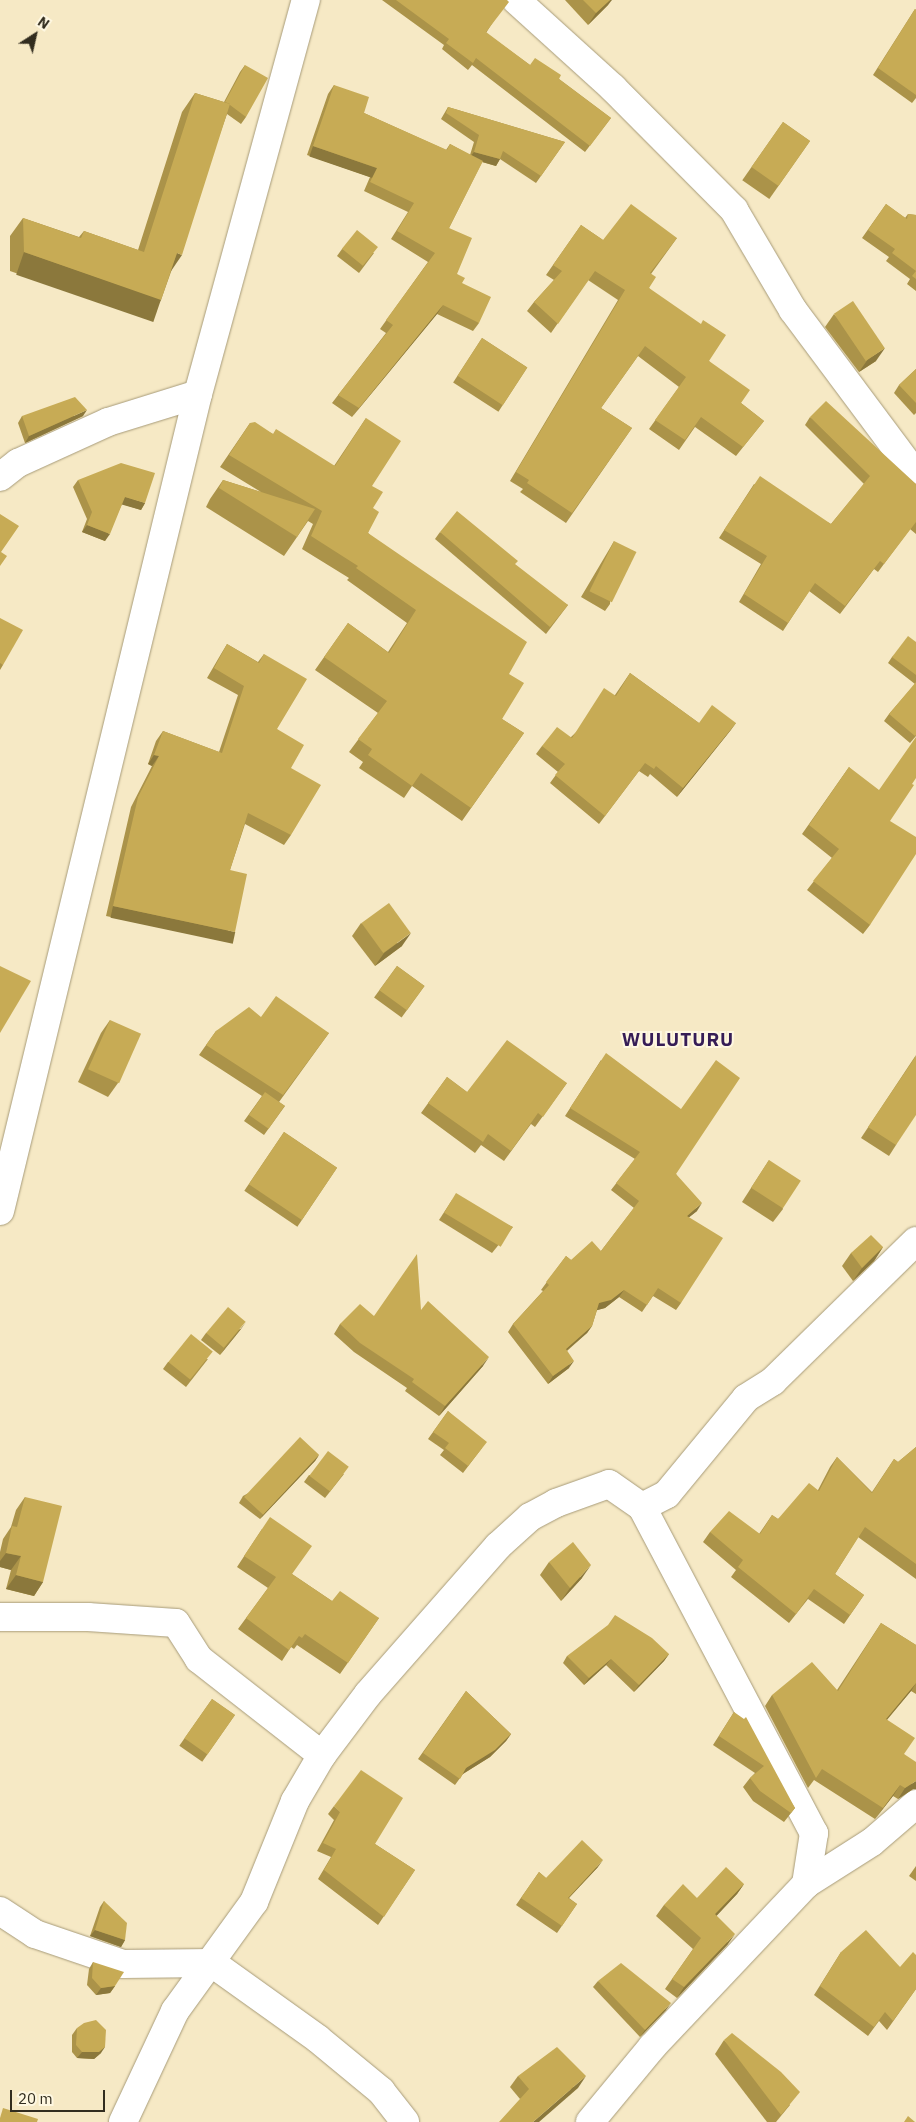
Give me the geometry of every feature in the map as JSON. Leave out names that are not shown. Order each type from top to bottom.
[{"type":"street","points":[[0,1211],[198,394],[306,0]]},
{"type":"street","points":[[516,0],[613,88],[734,210],[793,310],[916,475]]},
{"type":"street","points":[[0,477],[18,462],[108,422],[198,394]]},
{"type":"street","points":[[642,1506],[667,1494],[746,1398],[773,1381],[916,1242]]},
{"type":"street","points":[[123,2122],[175,2011],[254,1902],[295,1801],[322,1754],[368,1694],[498,1546],[530,1517],[556,1503],[609,1484],[642,1506],[814,1833],[806,1884]]},
{"type":"street","points":[[0,1617],[88,1617],[176,1623],[199,1659],[322,1754]]},
{"type":"street","points":[[590,2122],[652,2047],[806,1884],[872,1842],[916,1804]]},
{"type":"street","points":[[0,1911],[35,1934],[123,1964],[212,1962],[318,2039],[381,2090],[405,2122]]},
{"type":"building","points":[[396,0],[507,0],[509,2],[486,32],[530,65],[535,58],[561,75],[559,79],[611,118],[590,146],[476,58],[473,63],[446,43],[449,39]]},
{"type":"building","points":[[583,0],[610,0],[596,13]]},
{"type":"building","points":[[916,10],[916,95],[878,68]]},
{"type":"building","points":[[245,65],[268,78],[246,117],[225,102]]},
{"type":"building","points":[[334,85],[369,97],[364,113],[447,150],[450,144],[483,161],[449,228],[472,238],[457,274],[465,278],[462,283],[491,297],[479,323],[443,305],[359,408],[338,395],[393,325],[386,320],[435,253],[397,231],[414,203],[370,182],[377,168],[313,146]]},
{"type":"building","points":[[195,93],[230,104],[182,255],[177,253],[161,300],[24,252],[23,218],[81,238],[84,231],[144,252]]},
{"type":"building","points":[[448,107],[565,142],[541,176],[503,151],[500,159],[474,152],[479,135],[446,113]]},
{"type":"building","points":[[783,122],[810,141],[778,186],[751,167]]},
{"type":"building","points":[[631,204],[677,238],[650,273],[656,277],[649,288],[701,324],[703,320],[726,335],[709,361],[750,390],[741,403],[764,421],[743,447],[701,417],[685,440],[655,420],[686,377],[645,346],[601,408],[632,428],[572,513],[527,483],[529,480],[516,472],[625,290],[595,271],[558,324],[534,302],[562,271],[553,265],[581,225],[603,240]]},
{"type":"building","points":[[886,204],[907,219],[908,214],[916,215],[916,271],[892,253],[895,249],[868,230]]},
{"type":"building","points":[[357,230],[378,247],[363,266],[342,249]]},
{"type":"building","points":[[916,271],[916,279],[912,276]]},
{"type":"building","points":[[853,301],[885,348],[866,361],[834,314]]},
{"type":"building","points":[[482,338],[527,367],[503,405],[457,376]]},
{"type":"building","points":[[916,369],[916,403],[899,385]]},
{"type":"building","points":[[75,397],[87,410],[29,436],[22,416]]},
{"type":"building","points":[[826,401],[916,484],[916,522],[884,564],[880,561],[845,606],[815,583],[788,623],[744,594],[767,556],[724,530],[760,476],[831,524],[870,476],[810,417]]},
{"type":"building","points":[[366,418],[401,441],[372,486],[383,492],[373,508],[379,512],[368,533],[527,642],[509,674],[524,683],[502,719],[524,733],[471,808],[421,773],[412,786],[368,755],[372,749],[358,739],[387,701],[324,657],[348,623],[389,653],[416,610],[356,568],[358,566],[311,536],[322,511],[229,455],[250,423],[255,422],[273,434],[276,429],[335,466]]},
{"type":"building","points":[[121,463],[155,473],[145,503],[125,497],[110,534],[87,525],[92,512],[78,480]]},
{"type":"building","points":[[223,480],[315,509],[297,537],[219,488]]},
{"type":"building","points":[[457,511],[518,561],[515,564],[568,605],[550,627],[440,532]]},
{"type":"building","points":[[0,514],[19,526],[1,552],[7,556],[0,566]]},
{"type":"building","points":[[614,541],[636,552],[612,602],[589,591]]},
{"type":"building","points":[[0,618],[23,630],[3,665],[0,663]]},
{"type":"building","points":[[908,636],[916,642],[916,675],[892,657]]},
{"type":"building","points":[[227,644],[259,663],[264,654],[307,679],[277,729],[304,745],[291,768],[321,785],[291,835],[248,813],[230,870],[247,874],[235,932],[113,906],[138,797],[159,756],[154,755],[163,731],[222,753],[244,686],[214,668]]},
{"type":"building","points":[[630,673],[699,723],[712,705],[736,723],[683,788],[656,766],[654,769],[645,763],[605,816],[555,775],[565,764],[542,746],[557,727],[572,738],[604,688],[616,696]]},
{"type":"building","points":[[916,682],[916,735],[915,736],[889,714]]},
{"type":"building","points":[[916,737],[916,778],[912,784],[914,785],[890,821],[916,837],[916,854],[870,925],[813,881],[839,849],[809,825],[849,767],[879,790]]},
{"type":"building","points":[[389,903],[411,933],[383,953],[361,923]]},
{"type":"building","points":[[0,966],[31,981],[0,1033]]},
{"type":"building","points":[[397,966],[425,986],[407,1010],[379,990]]},
{"type":"building","points":[[276,996],[329,1033],[283,1095],[206,1045],[216,1031],[249,1007],[261,1017]]},
{"type":"building","points":[[110,1020],[141,1034],[119,1083],[88,1069]]},
{"type":"building","points":[[507,1040],[567,1083],[543,1117],[538,1113],[511,1151],[488,1134],[483,1142],[428,1103],[447,1077],[467,1092]]},
{"type":"building","points":[[606,1053],[681,1109],[716,1060],[740,1078],[676,1174],[702,1203],[687,1216],[723,1238],[681,1303],[658,1288],[647,1305],[624,1290],[611,1300],[599,1303],[592,1326],[566,1349],[574,1361],[553,1376],[513,1324],[549,1285],[546,1282],[566,1256],[571,1260],[592,1241],[601,1251],[639,1201],[616,1183],[640,1152],[570,1108]]},
{"type":"building","points":[[916,1056],[916,1115],[896,1145],[868,1127]]},
{"type":"building","points":[[265,1092],[285,1106],[269,1129],[249,1115]]},
{"type":"building","points":[[284,1132],[337,1168],[302,1220],[249,1184]]},
{"type":"building","points":[[769,1160],[801,1181],[783,1208],[751,1188]]},
{"type":"building","points":[[456,1193],[513,1227],[501,1247],[444,1213]]},
{"type":"building","points":[[871,1235],[883,1247],[862,1268],[851,1253]]},
{"type":"building","points":[[417,1254],[421,1310],[428,1301],[489,1357],[445,1406],[412,1382],[414,1379],[360,1343],[340,1324],[360,1304],[374,1316]]},
{"type":"building","points":[[228,1307],[246,1322],[224,1348],[206,1333]]},
{"type":"building","points":[[191,1334],[213,1352],[190,1380],[168,1362]]},
{"type":"building","points":[[448,1411],[487,1442],[468,1466],[445,1448],[449,1443],[433,1432]]},
{"type":"building","points":[[300,1437],[319,1455],[263,1515],[244,1497]]},
{"type":"building","points":[[916,1447],[916,1564],[865,1527],[835,1574],[864,1595],[850,1615],[814,1589],[796,1614],[738,1567],[743,1560],[710,1532],[729,1511],[760,1534],[772,1515],[778,1519],[809,1483],[819,1491],[837,1457],[872,1493],[894,1459],[898,1462]]},
{"type":"building","points":[[328,1451],[349,1467],[330,1491],[309,1476]]},
{"type":"building","points":[[25,1497],[62,1506],[43,1582],[16,1575],[21,1556],[6,1553],[12,1526],[17,1527]]},
{"type":"building","points":[[270,1517],[312,1546],[292,1574],[332,1601],[340,1591],[379,1618],[348,1663],[305,1634],[302,1638],[299,1636],[289,1650],[246,1618],[276,1577],[244,1556]]},
{"type":"building","points":[[573,1542],[591,1565],[570,1588],[549,1562]]},
{"type":"building","points":[[615,1615],[652,1638],[669,1654],[639,1685],[611,1659],[589,1678],[567,1656],[608,1625]]},
{"type":"building","points":[[881,1623],[916,1645],[916,1683],[886,1719],[915,1738],[904,1754],[916,1762],[916,1781],[905,1788],[900,1785],[883,1808],[822,1769],[816,1778],[772,1695],[812,1662],[838,1691]]},
{"type":"building","points":[[466,1691],[511,1734],[495,1750],[466,1768],[460,1779],[423,1753]]},
{"type":"building","points":[[212,1699],[235,1715],[207,1754],[184,1738]]},
{"type":"building","points":[[734,1712],[744,1719],[746,1717],[795,1808],[791,1813],[760,1791],[750,1778],[764,1766],[719,1736]]},
{"type":"building","points":[[361,1770],[403,1798],[375,1844],[415,1870],[384,1917],[324,1870],[336,1849],[323,1843],[340,1812],[334,1806]]},
{"type":"building","points":[[582,1840],[603,1860],[568,1898],[577,1904],[562,1926],[521,1898],[539,1872],[546,1878]]},
{"type":"building","points":[[726,1867],[744,1884],[715,1914],[735,1934],[684,1987],[672,1979],[701,1938],[664,1905],[683,1884],[697,1898]]},
{"type":"building","points":[[104,1901],[127,1923],[125,1940],[95,1930]]},
{"type":"building","points":[[866,1930],[900,1967],[913,1952],[916,1955],[916,1989],[893,2021],[885,2012],[874,2027],[820,1986],[841,1952]]},
{"type":"building","points":[[93,1962],[124,1972],[115,1986],[101,1988],[92,1978]]},
{"type":"building","points":[[621,1963],[671,2003],[645,2030],[598,1981]]},
{"type":"building","points":[[96,2020],[106,2030],[105,2047],[99,2052],[82,2052],[76,2045],[77,2028],[84,2023]]},
{"type":"building","points":[[732,2033],[781,2072],[800,2092],[781,2115],[724,2040]]},
{"type":"building","points":[[557,2047],[586,2076],[533,2122],[499,2122],[529,2089],[518,2076]]},
{"type":"building","points":[[3,2108],[38,2119],[37,2122],[0,2122]]},
{"type":"building","points":[[908,2116],[915,2122],[904,2122]]},
{"type":"district","name":"WULUTURU","points":[[678,1040]]}]
